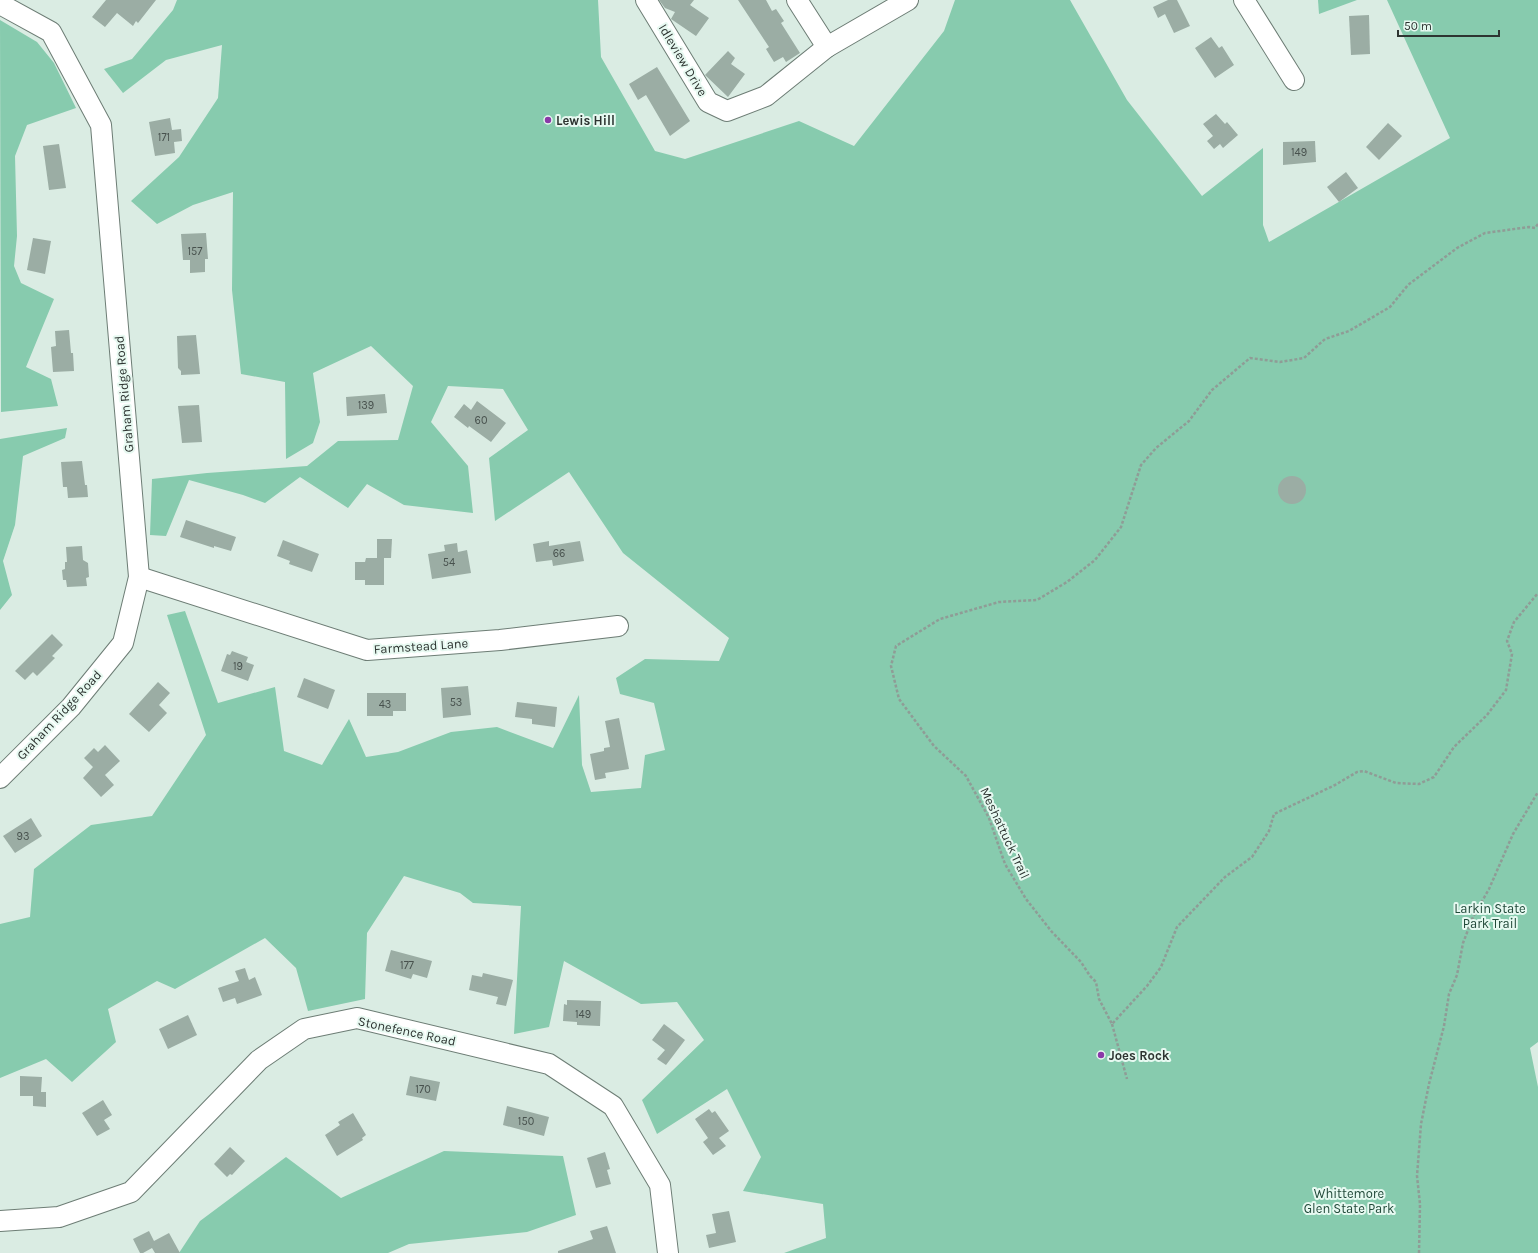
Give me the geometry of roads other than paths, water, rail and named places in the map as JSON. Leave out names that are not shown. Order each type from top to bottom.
[{"type":"street","name":"Idleview Drive","points":[[646,0],[708,102],[728,111],[766,96],[827,47],[908,0]]},
{"type":"street","points":[[797,0],[827,47]]},
{"type":"street","points":[[1244,0],[1294,80]]},
{"type":"street","name":"Graham Ridge Road","points":[[0,4],[51,32],[101,125],[139,577],[123,643],[71,707],[0,778]]},
{"type":"street","name":"Farmstead Lane","points":[[139,577],[367,650],[500,640],[618,626]]},
{"type":"street","name":"Stonefence Road","points":[[0,1221],[59,1217],[131,1192],[259,1060],[304,1029],[358,1018],[549,1064],[613,1106],[660,1185],[668,1253]]},
{"type":"place","name":"Lewis Hill","points":[[548,120]]},
{"type":"place","name":"Joes Rock","points":[[1101,1055]]},
{"type":"park label","name":"Larkin State Park Trail","points":[[1490,916]]},
{"type":"park label","name":"Whittemore Glen State Park","points":[[1349,1200]]}]
